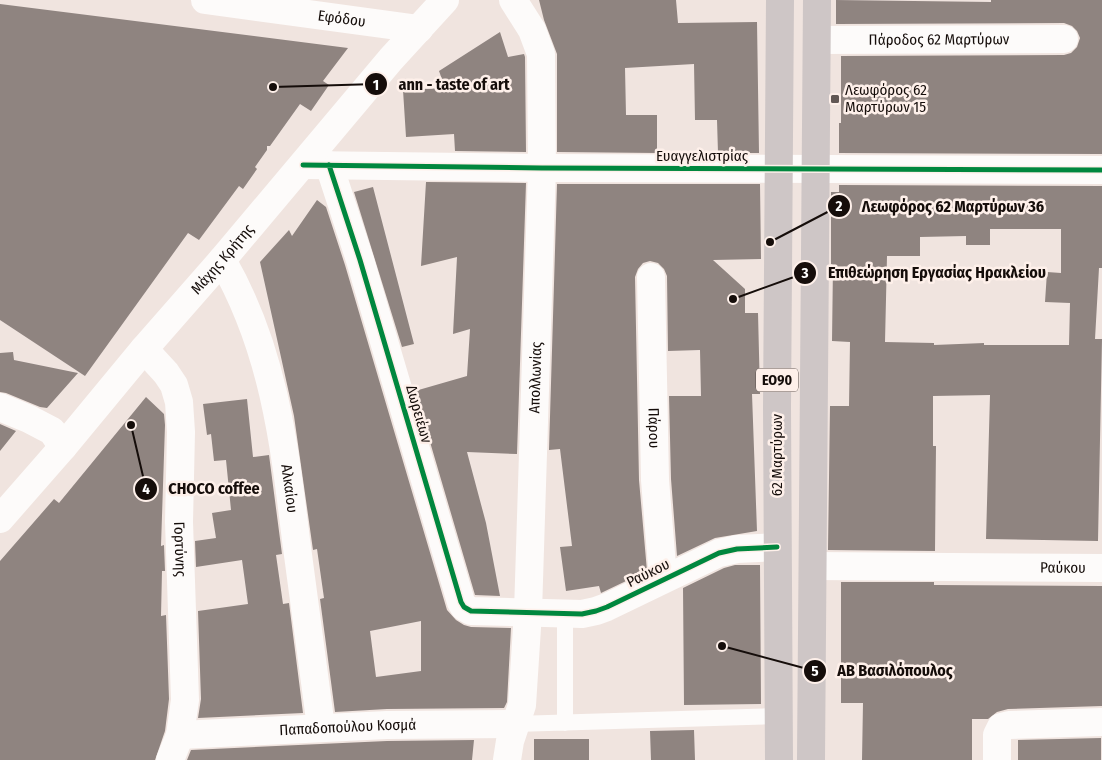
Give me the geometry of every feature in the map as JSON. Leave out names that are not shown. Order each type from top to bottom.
[{"type":"main road","name":"62 Μαρτύρων","points":[[779,760],[777,547],[780,0]]},
{"type":"main road","name":"ΕΟ90","points":[[811,760],[817,0]]},
{"type":"street","name":"Εφόδου","points":[[205,0],[419,29]]},
{"type":"street","name":"Μάχης Κρήτης","points":[[0,519],[64,447],[144,349],[303,165],[391,59],[445,0]]},
{"type":"street","name":"Απολλωνίας","points":[[507,760],[515,724],[522,705],[528,612],[542,168],[540,54],[532,30],[512,0]]},
{"type":"street","name":"Πάροδος 62 Μαρτύρων","points":[[817,40],[1064,39]]},
{"type":"street","name":"Ευαγγελιστρίας","points":[[303,165],[542,168],[1102,170]]},
{"type":"street","name":"Δωρειέων","points":[[330,165],[461,602],[470,611],[528,612]]},
{"type":"street","name":"Αλκαίου","points":[[222,260],[237,286],[250,317],[264,356],[276,406],[290,486],[320,728]]},
{"type":"street","name":"Πάρου","points":[[651,277],[655,480],[663,578]]},
{"type":"street","name":"Γορτύνης","points":[[144,349],[170,378],[177,392],[182,432],[179,530],[185,700],[180,735],[170,760]]},
{"type":"street","points":[[0,406],[52,431],[64,447]]},
{"type":"street","name":"Ραύκου","points":[[528,612],[582,614],[607,607],[663,578],[719,553],[777,547]]},
{"type":"street","name":"Ραύκου","points":[[813,566],[1102,568]]},
{"type":"street","points":[[997,760],[998,735],[1001,728],[1009,725],[1102,722]]},
{"type":"street","name":"Παπαδοπούλου Κοσμά","points":[[180,735],[320,728],[515,724]]},
{"type":"lane","points":[[565,613],[565,723]]},
{"type":"lane","points":[[515,724],[778,716]]},
{"type":"building","points":[[539,0],[676,0],[678,23],[757,22],[759,153],[718,153],[717,120],[695,120],[694,64],[625,68],[626,115],[657,115],[657,153],[557,152],[557,54],[544,20]]},
{"type":"building","points":[[836,0],[991,2],[991,0],[1102,0],[1102,154],[839,153],[841,56],[1064,55],[1071,53],[1077,47],[1080,38],[1072,26],[1064,23],[836,24]]},
{"type":"building","points":[[0,4],[348,48],[323,81],[329,85],[311,111],[300,104],[270,146],[267,146],[267,150],[255,167],[257,169],[243,189],[239,186],[199,240],[188,233],[85,376],[0,320]]},
{"type":"building","points":[[500,32],[508,57],[524,54],[525,57],[526,152],[455,151],[454,134],[406,137],[403,90],[445,88],[439,71]]},
{"type":"building","points":[[426,182],[526,183],[517,454],[467,452],[486,523],[500,596],[475,595],[415,391],[467,376],[470,329],[453,334],[457,257],[421,266]]},
{"type":"building","points":[[557,184],[760,184],[761,259],[713,260],[745,289],[745,313],[758,313],[760,394],[752,394],[757,531],[715,538],[677,556],[671,479],[669,396],[701,396],[700,350],[668,351],[667,276],[664,269],[658,263],[650,261],[643,263],[635,277],[639,480],[647,571],[601,593],[599,586],[566,591],[560,547],[572,546],[560,449],[549,450]]},
{"type":"building","points":[[839,185],[1102,186],[1102,268],[1099,268],[1095,339],[1102,339],[1098,541],[986,539],[990,395],[933,396],[933,446],[936,446],[935,551],[828,550],[830,406],[849,406],[850,342],[832,341],[833,265],[831,264],[831,192],[839,192]],"holes":[[[990,229],[1061,229],[1061,273],[1047,272],[1045,302],[1070,303],[1069,345],[984,345],[984,343],[934,345],[934,343],[885,342],[887,256],[920,256],[920,237],[966,236],[966,245],[990,245]]]},
{"type":"building","points":[[373,187],[414,344],[402,347],[354,192]]},
{"type":"building","points":[[317,200],[326,207],[345,265],[447,610],[456,620],[471,627],[511,628],[507,702],[504,708],[387,709],[335,712],[320,599],[324,598],[317,549],[313,550],[294,416],[260,262],[289,230],[292,236]],"holes":[[[421,621],[421,671],[376,677],[370,631]]]},
{"type":"building","points":[[13,352],[14,360],[78,373],[47,408],[40,407],[0,392],[0,353]]},
{"type":"building","points":[[146,397],[164,414],[165,425],[161,546],[164,545],[165,571],[162,571],[161,616],[166,615],[169,699],[165,731],[155,760],[0,760],[0,561],[54,499],[59,503]]},
{"type":"building","points":[[247,399],[253,457],[269,455],[282,554],[276,555],[283,604],[289,603],[303,713],[198,718],[201,699],[198,611],[248,604],[242,560],[196,567],[195,541],[216,538],[212,513],[231,510],[226,460],[214,461],[211,434],[207,435],[203,404]]},
{"type":"building","points":[[0,424],[16,431],[0,451]]},
{"type":"building","points":[[735,565],[760,565],[761,704],[684,705],[683,588],[724,568]]},
{"type":"building","points":[[841,582],[934,582],[934,585],[1102,586],[1102,706],[1008,709],[997,712],[988,719],[972,719],[972,760],[862,760],[863,703],[841,703]]},
{"type":"building","points":[[694,730],[695,760],[651,760],[650,731]]},
{"type":"building","points":[[1101,738],[1101,760],[1018,760],[1018,740]]},
{"type":"building","points":[[534,739],[589,739],[589,760],[534,760]]},
{"type":"building","points":[[474,740],[472,760],[187,760],[191,750],[387,741]]},
{"type":"cycle path","points":[[303,165],[542,168],[1102,170]]},
{"type":"cycle path","points":[[329,165],[360,260],[464,607],[471,611],[582,614],[607,607],[719,553],[737,549],[777,547]]},
{"type":"place","name":"ann - taste of art","points":[[273,87]]},
{"type":"place","name":"Λεωφόρος 62 Μαρτύρων 15","points":[[835,99]]},
{"type":"place","name":"Λεωφόρος 62 Μαρτύρων 36","points":[[770,242]]},
{"type":"place","name":"Επιθεώρηση Εργασίας Ηρακλείου","points":[[733,299]]},
{"type":"place","name":"CHOCO coffee","points":[[131,425]]},
{"type":"place","name":"ΑΒ Βασιλόπουλος","points":[[722,646]]}]
